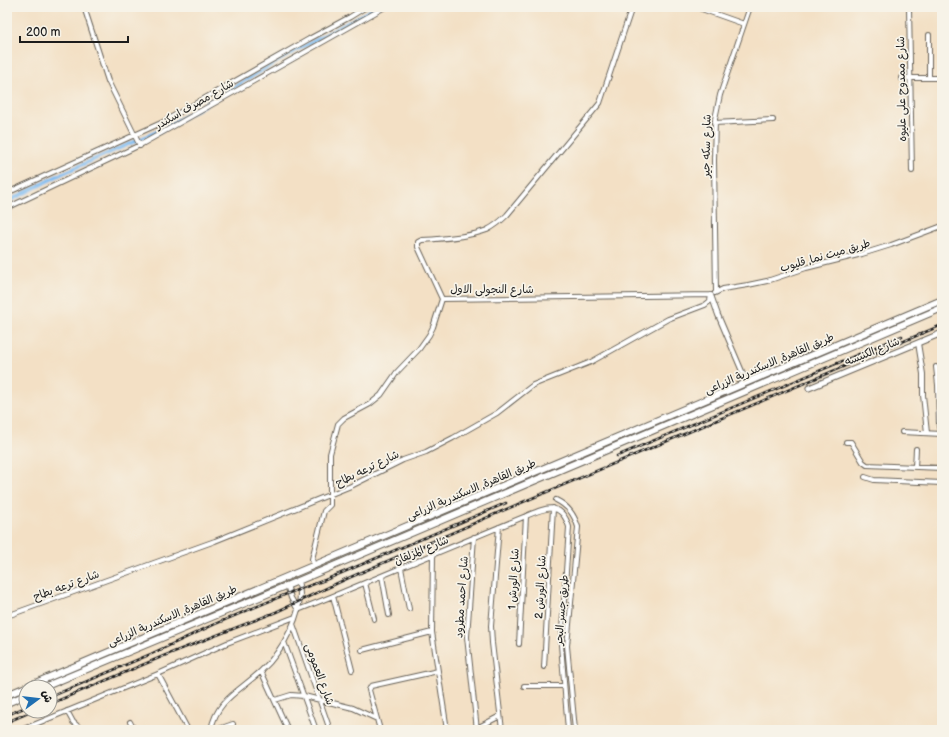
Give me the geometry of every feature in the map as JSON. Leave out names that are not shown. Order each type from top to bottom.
[{"type":"highway","name":"طريق القاهرة, الاسكندرية الزراعى","points":[[7,695],[747,384],[942,300]]},
{"type":"highway","name":"طريق القاهرة, الاسكندرية الزراعى","points":[[58,681],[942,308]]},
{"type":"highway","points":[[7,703],[18,698]]},
{"type":"main road","name":"شارع الكنيسه","points":[[809,388],[942,333]]},
{"type":"street","points":[[84,7],[108,81],[140,146]]},
{"type":"street","name":"شارع مصرف اسكندر","points":[[7,193],[161,123],[309,39],[350,18],[366,7]]},
{"type":"street","name":"شارع مصرف اسكندر","points":[[7,208],[140,146],[385,7]]},
{"type":"street","points":[[442,299],[418,247],[418,242],[422,240],[485,231],[496,225],[511,211],[600,103],[632,7]]},
{"type":"street","points":[[696,7],[744,24]]},
{"type":"street","name":"شارع سكه جير","points":[[716,292],[714,123],[720,95],[750,7]]},
{"type":"street","name":"شارع ممدوح على عليوه","points":[[909,7],[912,171]]},
{"type":"street","points":[[929,78],[930,35]]},
{"type":"street","points":[[901,78],[942,78]]},
{"type":"street","points":[[714,123],[773,120]]},
{"type":"street","name":"طريق ميت نما, قليوب","points":[[711,295],[723,289],[767,281],[806,268],[862,254],[942,226]]},
{"type":"street","points":[[711,295],[747,384]]},
{"type":"street","name":"شارع النجولى الاول","points":[[314,566],[312,559],[324,511],[330,505],[330,454],[338,424],[344,418],[377,399],[386,389],[397,372],[419,349],[433,327],[442,299],[711,295]]},
{"type":"street","name":"شارع ترعه بطاح","points":[[7,616],[215,541],[351,486],[403,460],[426,452],[496,413],[533,385],[592,362],[668,319],[705,306],[710,301],[711,295]]},
{"type":"street","points":[[918,343],[923,374],[923,395],[927,433]]},
{"type":"street","points":[[902,432],[941,435],[936,367]]},
{"type":"street","points":[[846,442],[851,442],[863,462],[867,465],[942,468]]},
{"type":"street","points":[[915,467],[916,449]]},
{"type":"street","points":[[865,478],[874,480],[942,482]]},
{"type":"street","name":"طريق جسر البحر","points":[[556,500],[563,503],[573,513],[578,527],[567,646],[575,730]]},
{"type":"street","name":"شارع المزلقان","points":[[298,610],[526,516],[546,508],[552,508]]},
{"type":"street","name":"طريق جسر البحر","points":[[552,508],[564,516],[569,527],[561,638],[568,730]]},
{"type":"street","name":"شارع الورش 2","points":[[544,667],[552,508]]},
{"type":"street","name":"شارع الورش 1","points":[[519,644],[526,516]]},
{"type":"street","points":[[499,527],[492,629],[502,730]]},
{"type":"street","name":"شارع احمد مطرود","points":[[474,537],[467,637],[477,729]]},
{"type":"street","points":[[433,555],[432,632],[447,730]]},
{"type":"street","points":[[402,568],[409,609]]},
{"type":"street","points":[[382,576],[389,615]]},
{"type":"street","points":[[211,730],[221,705],[261,671],[284,642],[298,610],[301,595],[298,581]]},
{"type":"street","points":[[365,583],[374,619]]},
{"type":"street","points":[[287,585],[291,598],[298,610]]},
{"type":"street","points":[[333,596],[352,670]]},
{"type":"street","points":[[21,730],[158,674],[227,643],[295,617]]},
{"type":"street","name":"شارع العمومى","points":[[293,623],[321,700],[330,730]]},
{"type":"street","points":[[362,650],[432,632]]},
{"type":"street","points":[[284,642],[316,730]]},
{"type":"street","points":[[261,671],[288,730]]},
{"type":"street","points":[[380,730],[369,687],[438,671]]},
{"type":"street","points":[[158,674],[188,730]]},
{"type":"street","points":[[524,686],[564,686]]},
{"type":"street","points":[[275,700],[291,695],[304,696],[353,708],[377,719]]},
{"type":"street","points":[[67,711],[73,722],[82,730]]},
{"type":"street","points":[[477,729],[500,716]]},
{"type":"street","points":[[130,722],[134,730]]},
{"type":"street","points":[[216,730],[233,724]]},
{"type":"waterway","points":[[7,202],[61,174],[163,129],[295,51],[377,7]]},
{"type":"railway","points":[[58,701],[166,655],[276,612],[344,580],[523,502],[942,325]]},
{"type":"railway","points":[[617,456],[902,336]]},
{"type":"railway","points":[[58,694],[151,654],[215,624],[289,593],[325,580],[506,503]]},
{"type":"railway","points":[[7,715],[18,710]]},
{"type":"railway","points":[[7,722],[18,717]]}]
